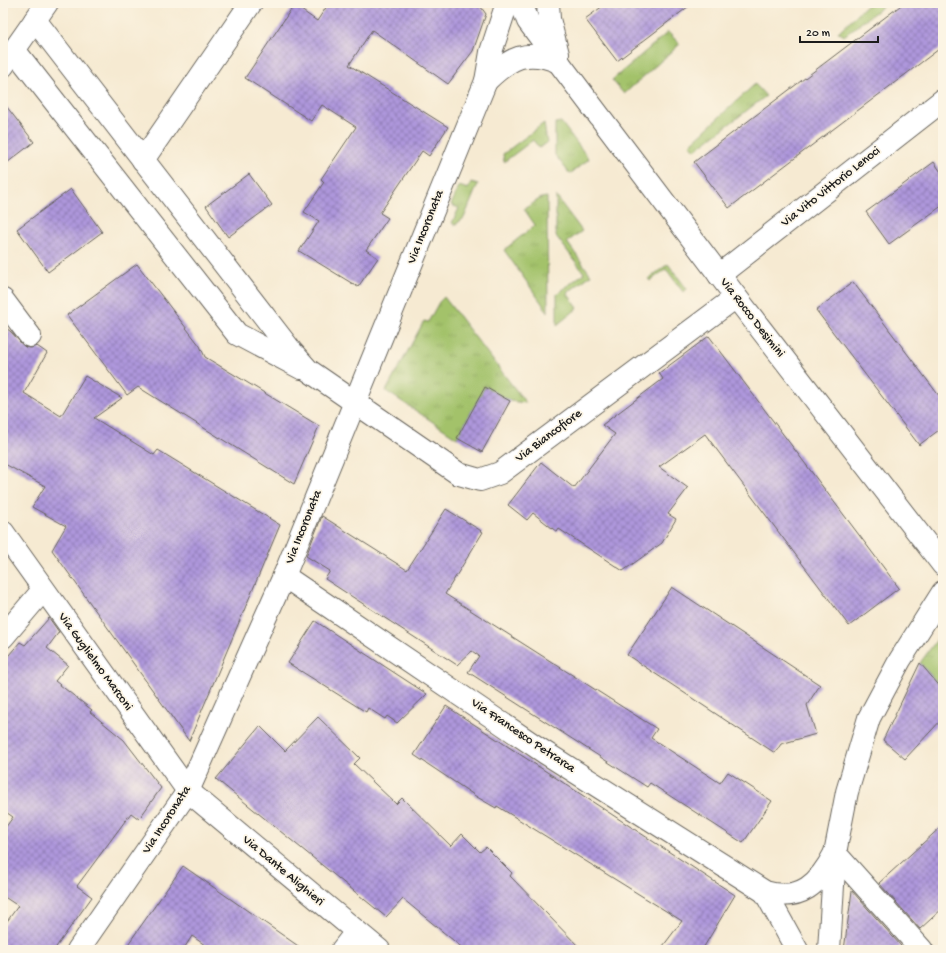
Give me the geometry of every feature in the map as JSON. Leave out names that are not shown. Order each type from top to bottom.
[{"type":"street","points":[[144,160],[251,3]]},
{"type":"street","name":"Via Incoronata","points":[[78,950],[188,791],[284,576],[486,81],[492,52],[507,3]]},
{"type":"street","name":"Via Rocco Desimini","points":[[521,3],[528,21],[561,65],[719,275],[943,565]]},
{"type":"street","name":"Via Rocco Desimini","points":[[548,3],[549,19],[561,65]]},
{"type":"street","points":[[41,12],[144,160],[292,352],[308,370],[296,367],[237,334],[9,59],[41,12]]},
{"type":"street","name":"Via Incoronata","points":[[486,81],[501,66],[516,58],[530,55],[543,55],[561,65]]},
{"type":"street","name":"Via Vito Vittorio Lenoci","points":[[719,275],[943,100]]},
{"type":"street","name":"Via Biancofiore","points":[[308,370],[459,474],[480,480],[500,473],[736,297]]},
{"type":"street","points":[[3,300],[30,336]]},
{"type":"street","name":"Via Guglielmo Marconi","points":[[3,532],[188,791]]},
{"type":"street","name":"Via Francesco Petrarca","points":[[284,576],[544,752],[765,892],[778,896],[801,892],[826,871],[835,853]]},
{"type":"street","points":[[3,637],[43,590]]},
{"type":"street","points":[[829,950],[835,853],[847,792],[869,718],[900,660],[943,592]]},
{"type":"street","name":"Via Dante Alighieri","points":[[188,791],[379,950]]},
{"type":"street","points":[[835,853],[922,950]]},
{"type":"street","name":"Via Francesco Petrarca","points":[[765,892],[796,950]]},
{"type":"street","points":[[342,950],[356,932]]},
{"type":"green space","points":[[869,3],[887,3],[844,36],[838,32]]},
{"type":"green space","points":[[668,32],[680,44],[624,94],[612,80]]},
{"type":"green space","points":[[755,84],[766,96],[695,150],[690,144]]},
{"type":"green space","points":[[561,122],[589,159],[570,174],[555,155],[555,123]]},
{"type":"green space","points":[[544,123],[547,143],[539,148],[533,140],[504,162],[503,154]]},
{"type":"green space","points":[[471,182],[478,184],[464,218],[455,225],[452,223],[459,208],[451,205],[459,186],[468,189]]},
{"type":"green space","points":[[556,196],[582,231],[567,242],[591,275],[567,293],[578,308],[557,325],[557,294],[584,273],[556,236]]},
{"type":"green space","points":[[547,197],[548,312],[504,250],[535,225],[524,209],[541,198]]},
{"type":"green space","points":[[668,264],[687,289],[683,292],[666,269],[650,281],[648,279]]},
{"type":"green space","points":[[444,297],[526,403],[510,401],[485,387],[457,438],[386,391],[424,321],[428,322],[439,302]]},
{"type":"green space","points":[[943,631],[943,690],[920,663]]},
{"type":"building","points":[[329,3],[478,3],[486,14],[473,51],[448,84],[372,30],[349,65],[448,127],[429,156],[422,151],[380,213],[388,218],[366,250],[378,258],[358,287],[299,251],[319,221],[304,212],[324,182],[321,179],[356,127],[322,105],[311,121],[245,78],[294,5],[317,21]]},
{"type":"building","points":[[607,3],[693,3],[617,61],[585,19]]},
{"type":"building","points":[[904,3],[943,3],[943,46],[729,208],[694,162]]},
{"type":"building","points":[[3,102],[34,142],[3,166]]},
{"type":"building","points":[[934,162],[943,175],[943,205],[889,244],[866,212]]},
{"type":"building","points":[[249,174],[272,205],[228,237],[206,206]]},
{"type":"building","points":[[71,189],[102,232],[48,272],[17,229]]},
{"type":"building","points":[[137,264],[200,346],[205,357],[319,426],[294,484],[138,387],[127,395],[67,315]]},
{"type":"building","points":[[853,282],[943,401],[943,427],[919,445],[816,310]]},
{"type":"building","points":[[3,326],[10,331],[25,347],[31,348],[37,346],[47,353],[24,393],[61,416],[85,376],[122,398],[94,418],[154,455],[158,450],[280,525],[189,741],[52,550],[66,526],[32,507],[45,486],[3,463]]},
{"type":"building","points":[[709,336],[899,588],[849,626],[705,434],[659,467],[688,488],[668,514],[676,519],[662,543],[623,571],[559,529],[557,532],[533,513],[527,520],[508,505],[541,462],[574,488],[615,434],[602,425],[663,379],[659,373]]},
{"type":"building","points":[[485,387],[510,401],[482,452],[457,438]]},
{"type":"building","points":[[446,509],[483,532],[445,594],[657,729],[651,738],[720,783],[728,772],[772,801],[743,843],[650,783],[647,787],[468,672],[479,656],[472,651],[457,665],[325,579],[330,571],[306,556],[322,516],[407,570]]},
{"type":"building","points":[[672,587],[820,685],[807,705],[816,734],[781,744],[775,753],[627,655]]},
{"type":"building","points":[[49,618],[59,632],[47,648],[68,665],[55,681],[92,710],[90,712],[124,740],[161,788],[139,819],[131,813],[77,886],[92,897],[54,950],[3,950],[3,927],[18,906],[3,896],[3,831],[13,817],[3,810],[3,662],[20,642],[25,645]]},
{"type":"building","points":[[315,621],[427,694],[397,723],[387,716],[385,719],[368,708],[366,712],[288,663]]},
{"type":"building","points":[[920,663],[943,690],[943,718],[905,759],[883,740]]},
{"type":"building","points":[[446,706],[735,895],[702,950],[660,950],[682,921],[497,806],[496,808],[477,797],[414,755]]},
{"type":"building","points":[[318,717],[360,758],[354,764],[396,804],[402,798],[451,846],[462,834],[480,852],[486,847],[512,873],[510,876],[582,950],[465,950],[403,899],[386,917],[216,779],[260,726],[285,751]]},
{"type":"building","points":[[943,825],[943,908],[920,929],[879,883]]},
{"type":"building","points":[[183,866],[304,950],[212,950],[192,936],[183,950],[124,950]]},
{"type":"building","points":[[852,891],[901,946],[896,950],[844,950]]}]
